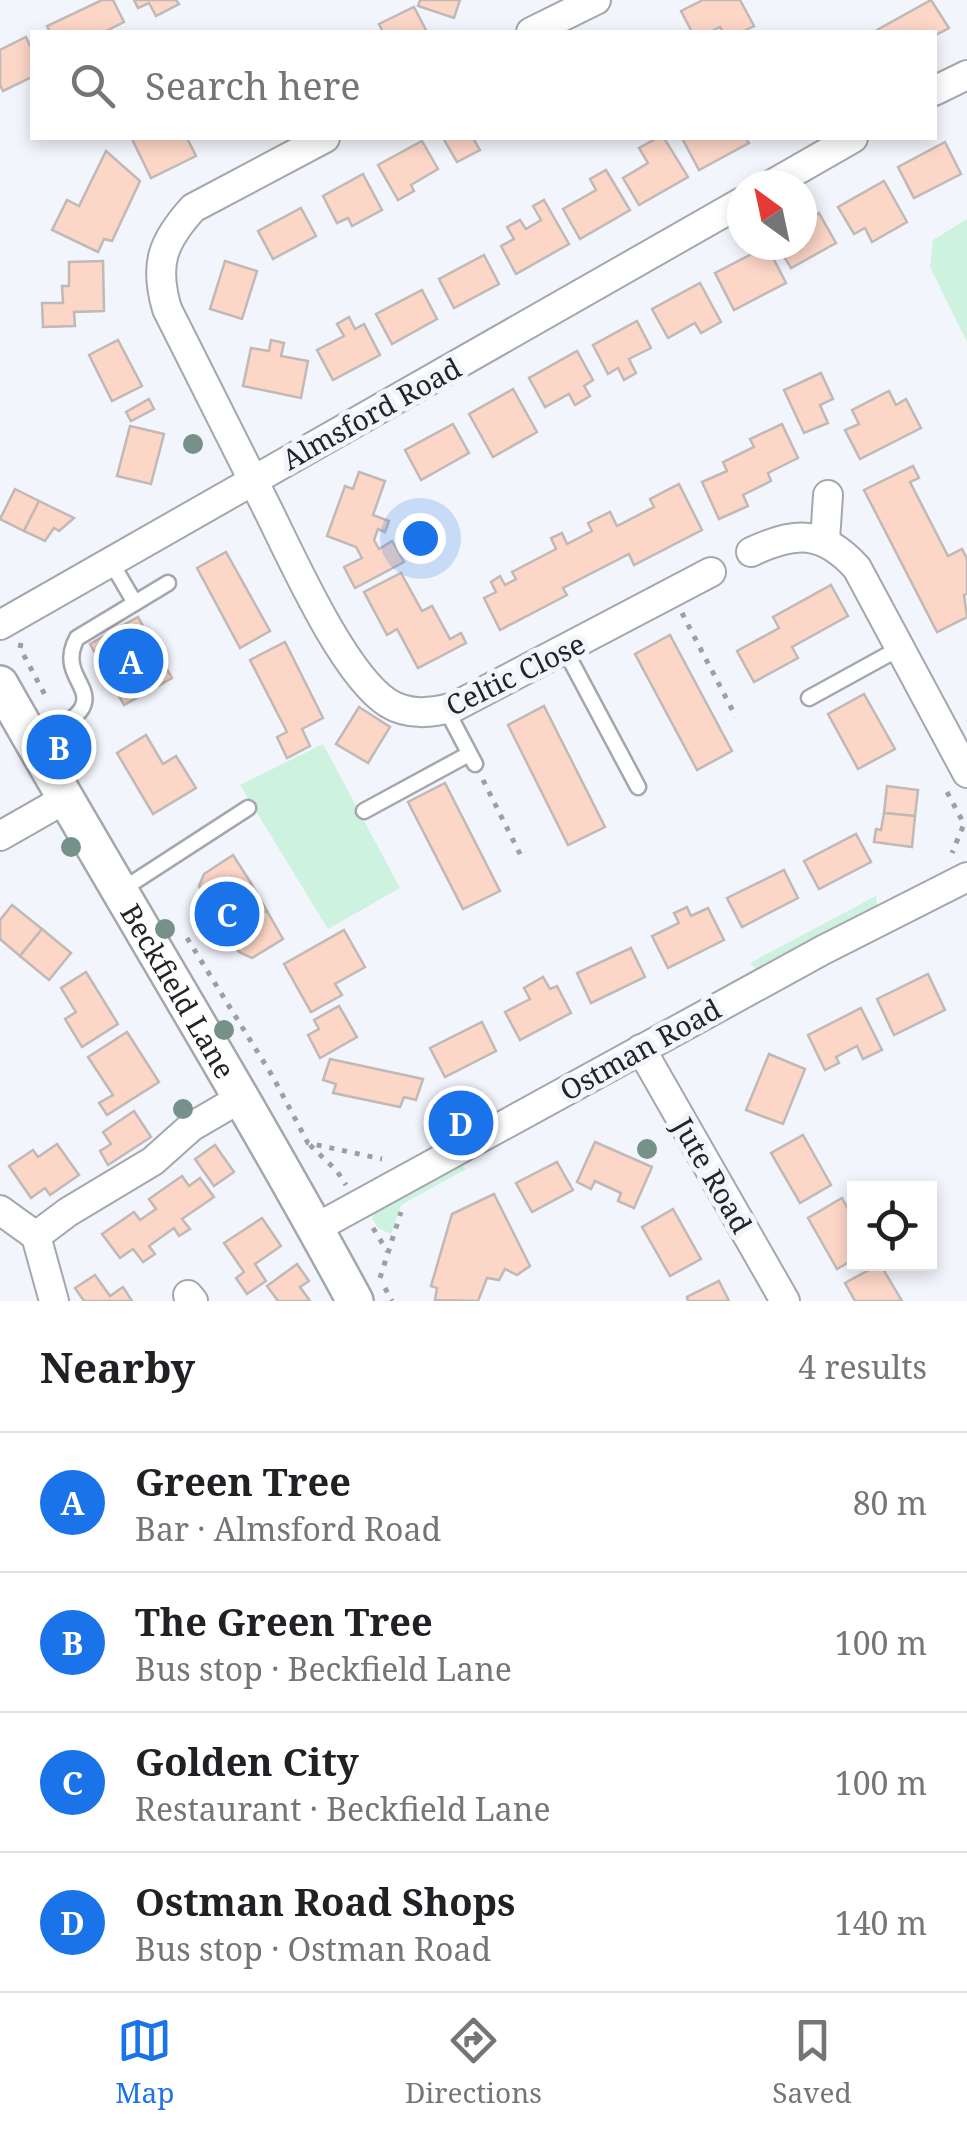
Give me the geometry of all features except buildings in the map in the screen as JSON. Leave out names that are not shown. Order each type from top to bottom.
[{"type":"street","points":[[541,18],[596,0]]},
{"type":"street","points":[[937,90],[967,75]]},
{"type":"street","name":"Celtic Close","points":[[321,140],[193,208],[165,247],[160,267],[166,309],[353,668],[390,704],[413,712],[446,710],[566,652],[711,572]]},
{"type":"street","points":[[797,170],[850,140]]},
{"type":"street","name":"Almsford Road","points":[[6,621],[727,211]]},
{"type":"street","points":[[825,540],[828,496]]},
{"type":"street","points":[[750,552],[787,538],[825,540],[843,552],[857,568],[967,772]]},
{"type":"street","name":"Beckfield Lane","points":[[0,684],[47,733],[65,799],[355,1301]]},
{"type":"street","points":[[0,836],[65,799]]},
{"type":"street","name":"Ostman Road","points":[[316,1228],[822,950],[967,878]]},
{"type":"street","name":"Jute Road","points":[[641,1048],[786,1301]]},
{"type":"street","points":[[36,1236],[153,1161],[192,1127],[241,1098]]},
{"type":"street","points":[[0,1210],[36,1236],[54,1301]]},
{"type":"lane","points":[[111,562],[136,603]]},
{"type":"lane","points":[[47,733],[83,706],[84,694],[69,663],[70,650],[77,638],[168,582]]},
{"type":"lane","points":[[809,698],[900,648]]},
{"type":"lane","points":[[566,652],[638,788]]},
{"type":"lane","points":[[364,811],[472,759],[446,710]]},
{"type":"lane","points":[[120,891],[248,808]]},
{"type":"path","points":[[672,594],[736,717]]},
{"type":"path","points":[[6,621],[22,640],[20,648],[47,733]]},
{"type":"path","points":[[472,759],[522,858]]},
{"type":"path","points":[[178,924],[273,1077],[308,1142],[343,1179]]},
{"type":"path","points":[[308,1142],[397,1162],[410,1174]]},
{"type":"path","points":[[368,1222],[387,1251],[380,1277],[392,1301]]},
{"type":"green space","points":[[967,219],[967,342],[930,267],[933,240]]},
{"type":"green space","points":[[323,744],[400,888],[328,929],[240,785]]},
{"type":"green space","points":[[876,896],[877,907],[757,970],[750,963]]},
{"type":"green space","points":[[457,1162],[466,1169],[401,1205],[391,1234],[378,1228],[372,1218],[377,1209]]},
{"type":"place","name":"Green Tree","points":[[131,661]]},
{"type":"place","name":"The Green Tree","points":[[59,747]]},
{"type":"place","name":"Golden City","points":[[227,914]]},
{"type":"place","name":"Ostman Road Shops","points":[[461,1123]]}]
